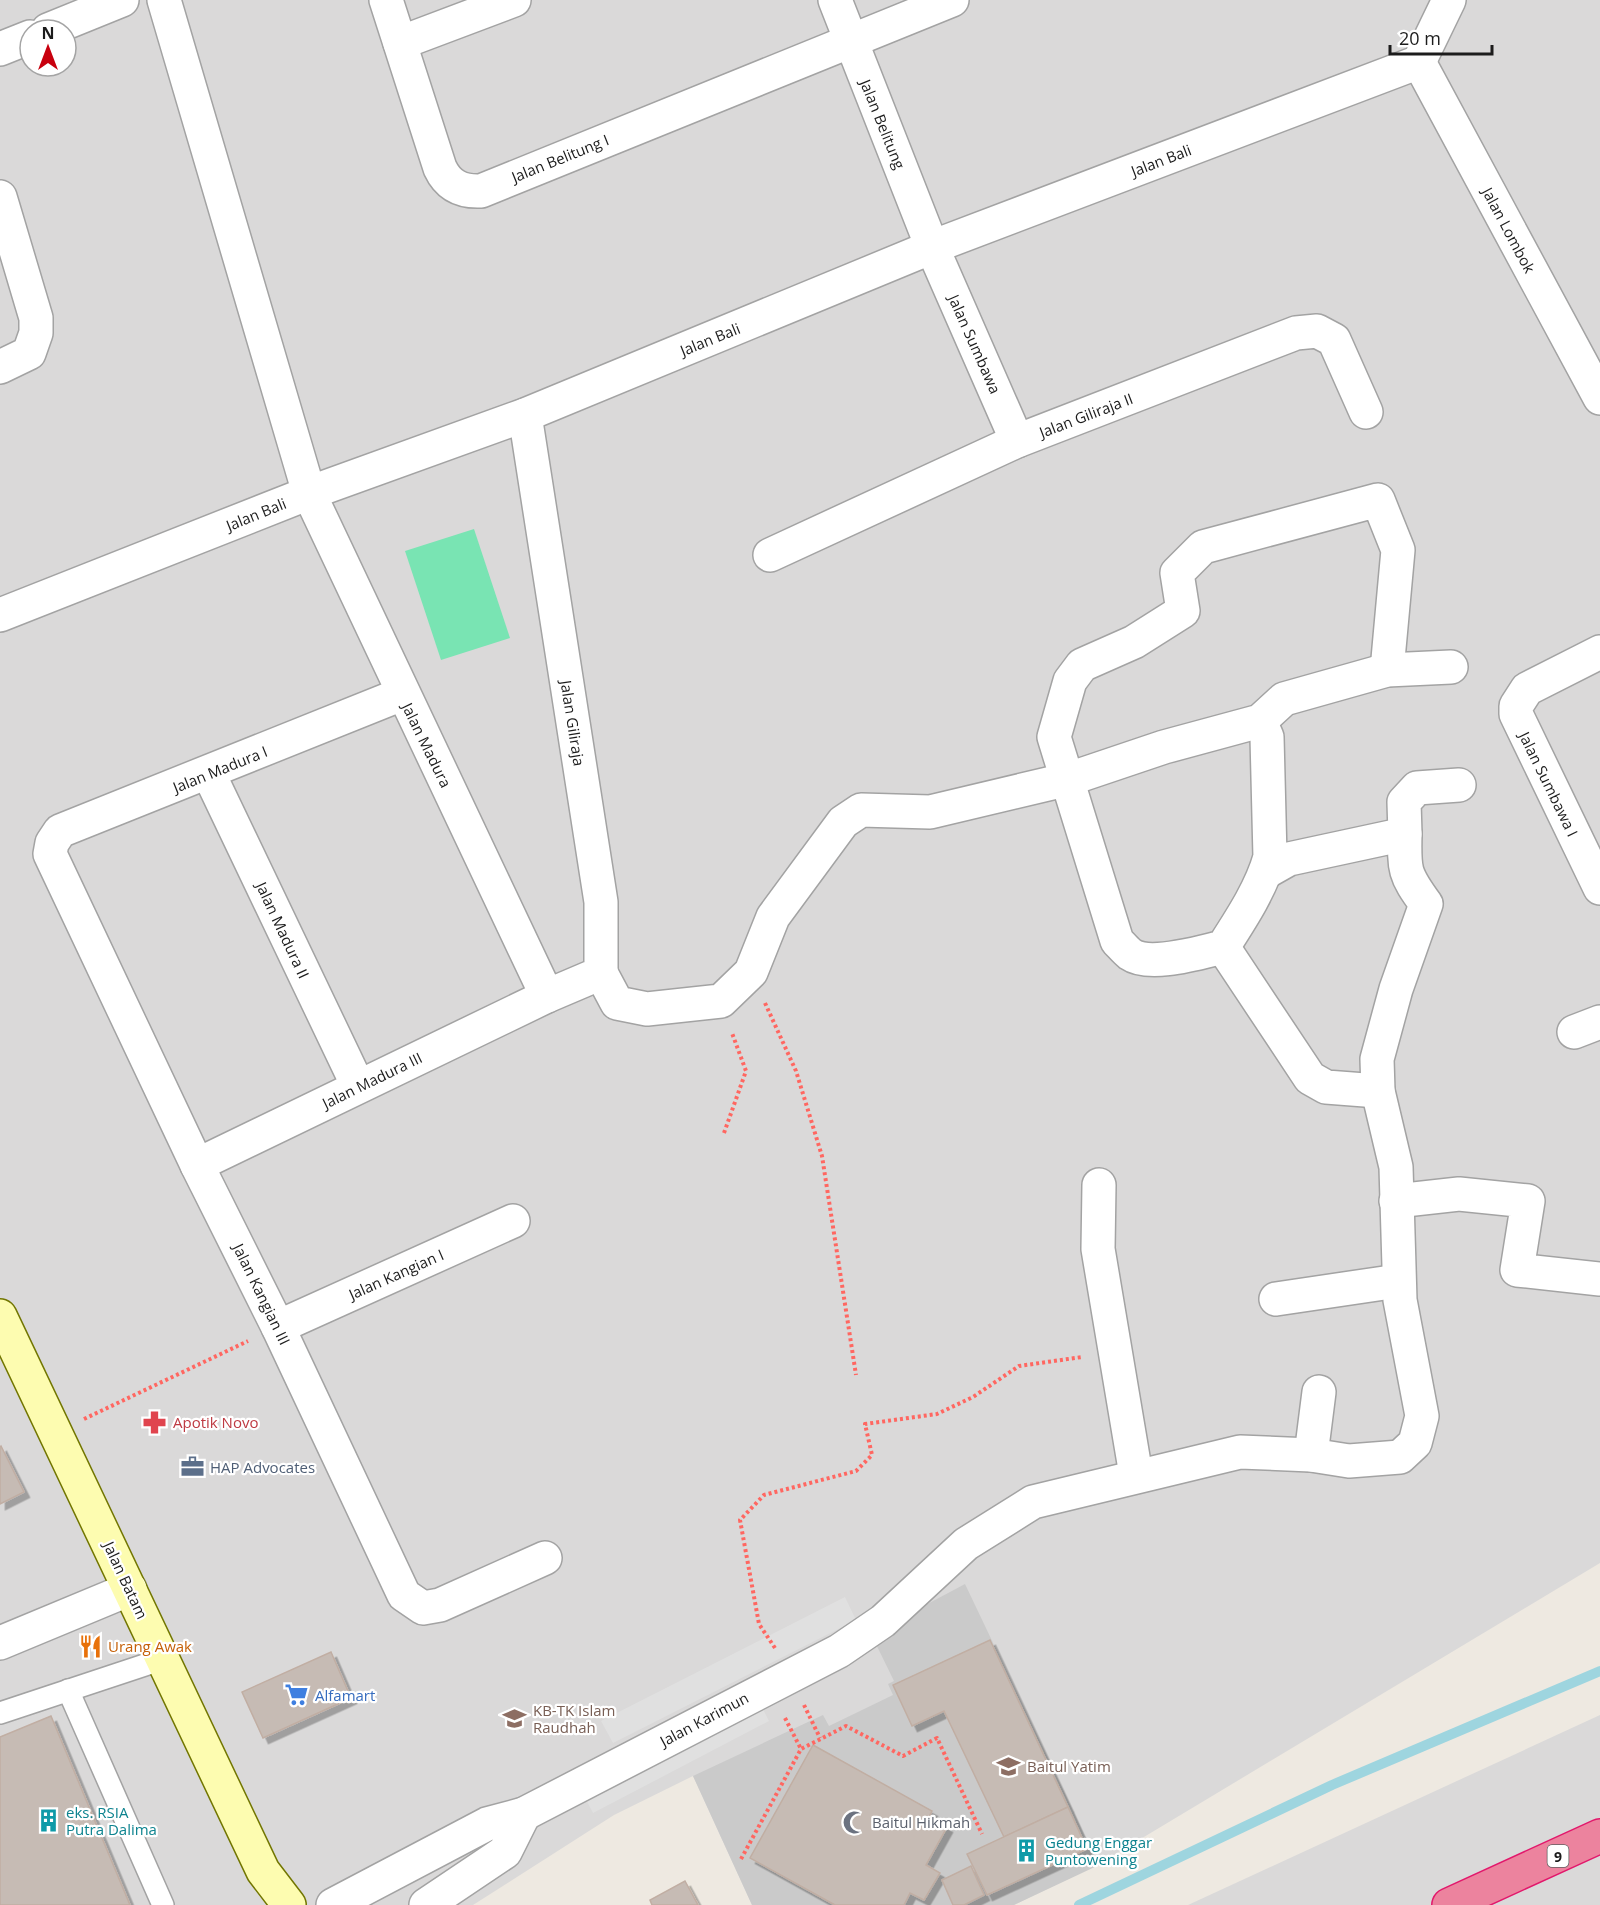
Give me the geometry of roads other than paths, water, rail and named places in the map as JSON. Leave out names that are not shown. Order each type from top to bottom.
[{"type":"highway","name":"9","points":[[1449,1905],[1600,1836]]},
{"type":"street","points":[[78,18],[122,0]]},
{"type":"street","name":"Jalan Madura","points":[[164,0],[309,493],[402,694],[547,996]]},
{"type":"street","name":"Jalan Belitung I","points":[[386,0],[446,180],[469,191],[481,191],[851,41]]},
{"type":"street","points":[[400,43],[514,0]]},
{"type":"street","name":"Jalan Belitung","points":[[835,0],[932,248]]},
{"type":"street","points":[[851,41],[952,0]]},
{"type":"street","points":[[1419,62],[1449,0]]},
{"type":"street","points":[[0,49],[18,42]]},
{"type":"street","name":"Jalan Bali","points":[[0,615],[309,493],[525,415],[932,248],[1419,62]]},
{"type":"street","name":"Jalan Lombok","points":[[1419,62],[1600,398]]},
{"type":"street","points":[[0,197],[36,318],[36,333],[29,353],[0,368]]},
{"type":"street","name":"Jalan Sumbawa","points":[[932,248],[1017,441]]},
{"type":"street","name":"Jalan Giliraja II","points":[[770,555],[1017,441],[1296,333],[1317,331],[1334,340],[1366,412]]},
{"type":"street","name":"Jalan Giliraja","points":[[525,415],[601,902],[601,974]]},
{"type":"street","points":[[1260,721],[1267,737],[1270,857],[1266,872],[1223,947],[1161,959],[1143,959],[1131,955],[1117,941],[1054,736],[1070,681],[1082,665],[1134,642],[1183,611],[1177,573],[1203,547],[1378,500],[1398,550],[1387,670]]},
{"type":"street","name":"Jalan Sumbawa I","points":[[1600,652],[1527,689],[1516,706],[1516,714],[1600,888]]},
{"type":"street","points":[[547,996],[601,974],[617,1003],[647,1009],[721,1001],[751,972],[773,917],[843,822],[861,810],[930,812],[1069,779],[1164,747],[1260,721],[1284,699],[1387,670],[1451,668]]},
{"type":"street","name":"Jalan Madura I","points":[[50,854],[52,843],[60,831],[209,774],[402,694]]},
{"type":"street","name":"Jalan Madura II","points":[[209,774],[357,1086]]},
{"type":"street","name":"Jalan Karimun","points":[[333,1905],[487,1824],[524,1814],[768,1685],[791,1676],[839,1651],[883,1621],[966,1544],[1033,1502],[1136,1475],[1239,1452],[1311,1455],[1349,1461],[1400,1457],[1415,1443],[1422,1416],[1398,1281],[1396,1167],[1378,1091],[1377,1059],[1396,989],[1426,904],[1409,881],[1404,868],[1404,802],[1417,788],[1459,785]]},
{"type":"street","points":[[1266,872],[1289,859],[1405,834]]},
{"type":"street","name":"Jalan Kangian III","points":[[50,854],[197,1166],[278,1327],[404,1595],[423,1608],[440,1605],[545,1558]]},
{"type":"street","points":[[1223,947],[1310,1078],[1326,1087],[1378,1091]]},
{"type":"street","name":"Jalan Madura III","points":[[197,1166],[357,1086],[547,996]]},
{"type":"street","points":[[1099,1185],[1098,1249],[1136,1475]]},
{"type":"street","points":[[1396,1201],[1459,1194],[1490,1195],[1528,1201],[1517,1270],[1600,1279]]},
{"type":"street","name":"Jalan Kangian I","points":[[278,1327],[513,1221]]},
{"type":"street","points":[[1276,1299],[1398,1281]]},
{"type":"street","name":"Jalan Batam","points":[[0,1316],[263,1871],[289,1905]]},
{"type":"street","points":[[1311,1455],[1319,1392]]},
{"type":"street","points":[[0,1643],[130,1589]]},
{"type":"street","points":[[426,1905],[505,1852],[524,1814]]},
{"type":"lane","points":[[0,1713],[163,1659]]},
{"type":"lane","points":[[68,1690],[163,1905]]},
{"type":"waterway","points":[[1079,1905],[1332,1785],[1600,1671]]},
{"type":"place","name":"Apotik Novo","points":[[155,1422]]},
{"type":"place","name":"HAP Advocates","points":[[192,1467]]},
{"type":"place","name":"Urang Awak","points":[[90,1646]]},
{"type":"place","name":"Alfamart","points":[[297,1695]]},
{"type":"place","name":"KB-TK Islam Raudhah","points":[[515,1719]]},
{"type":"place","name":"Baitul Yatim","points":[[1009,1766]]},
{"type":"place","name":"eks. RSIA Putra Dalima","points":[[48,1821]]},
{"type":"place","name":"Baitul Hikmah","points":[[854,1822]]},
{"type":"place","name":"Gedung Enggar Puntowening","points":[[1027,1851]]}]
